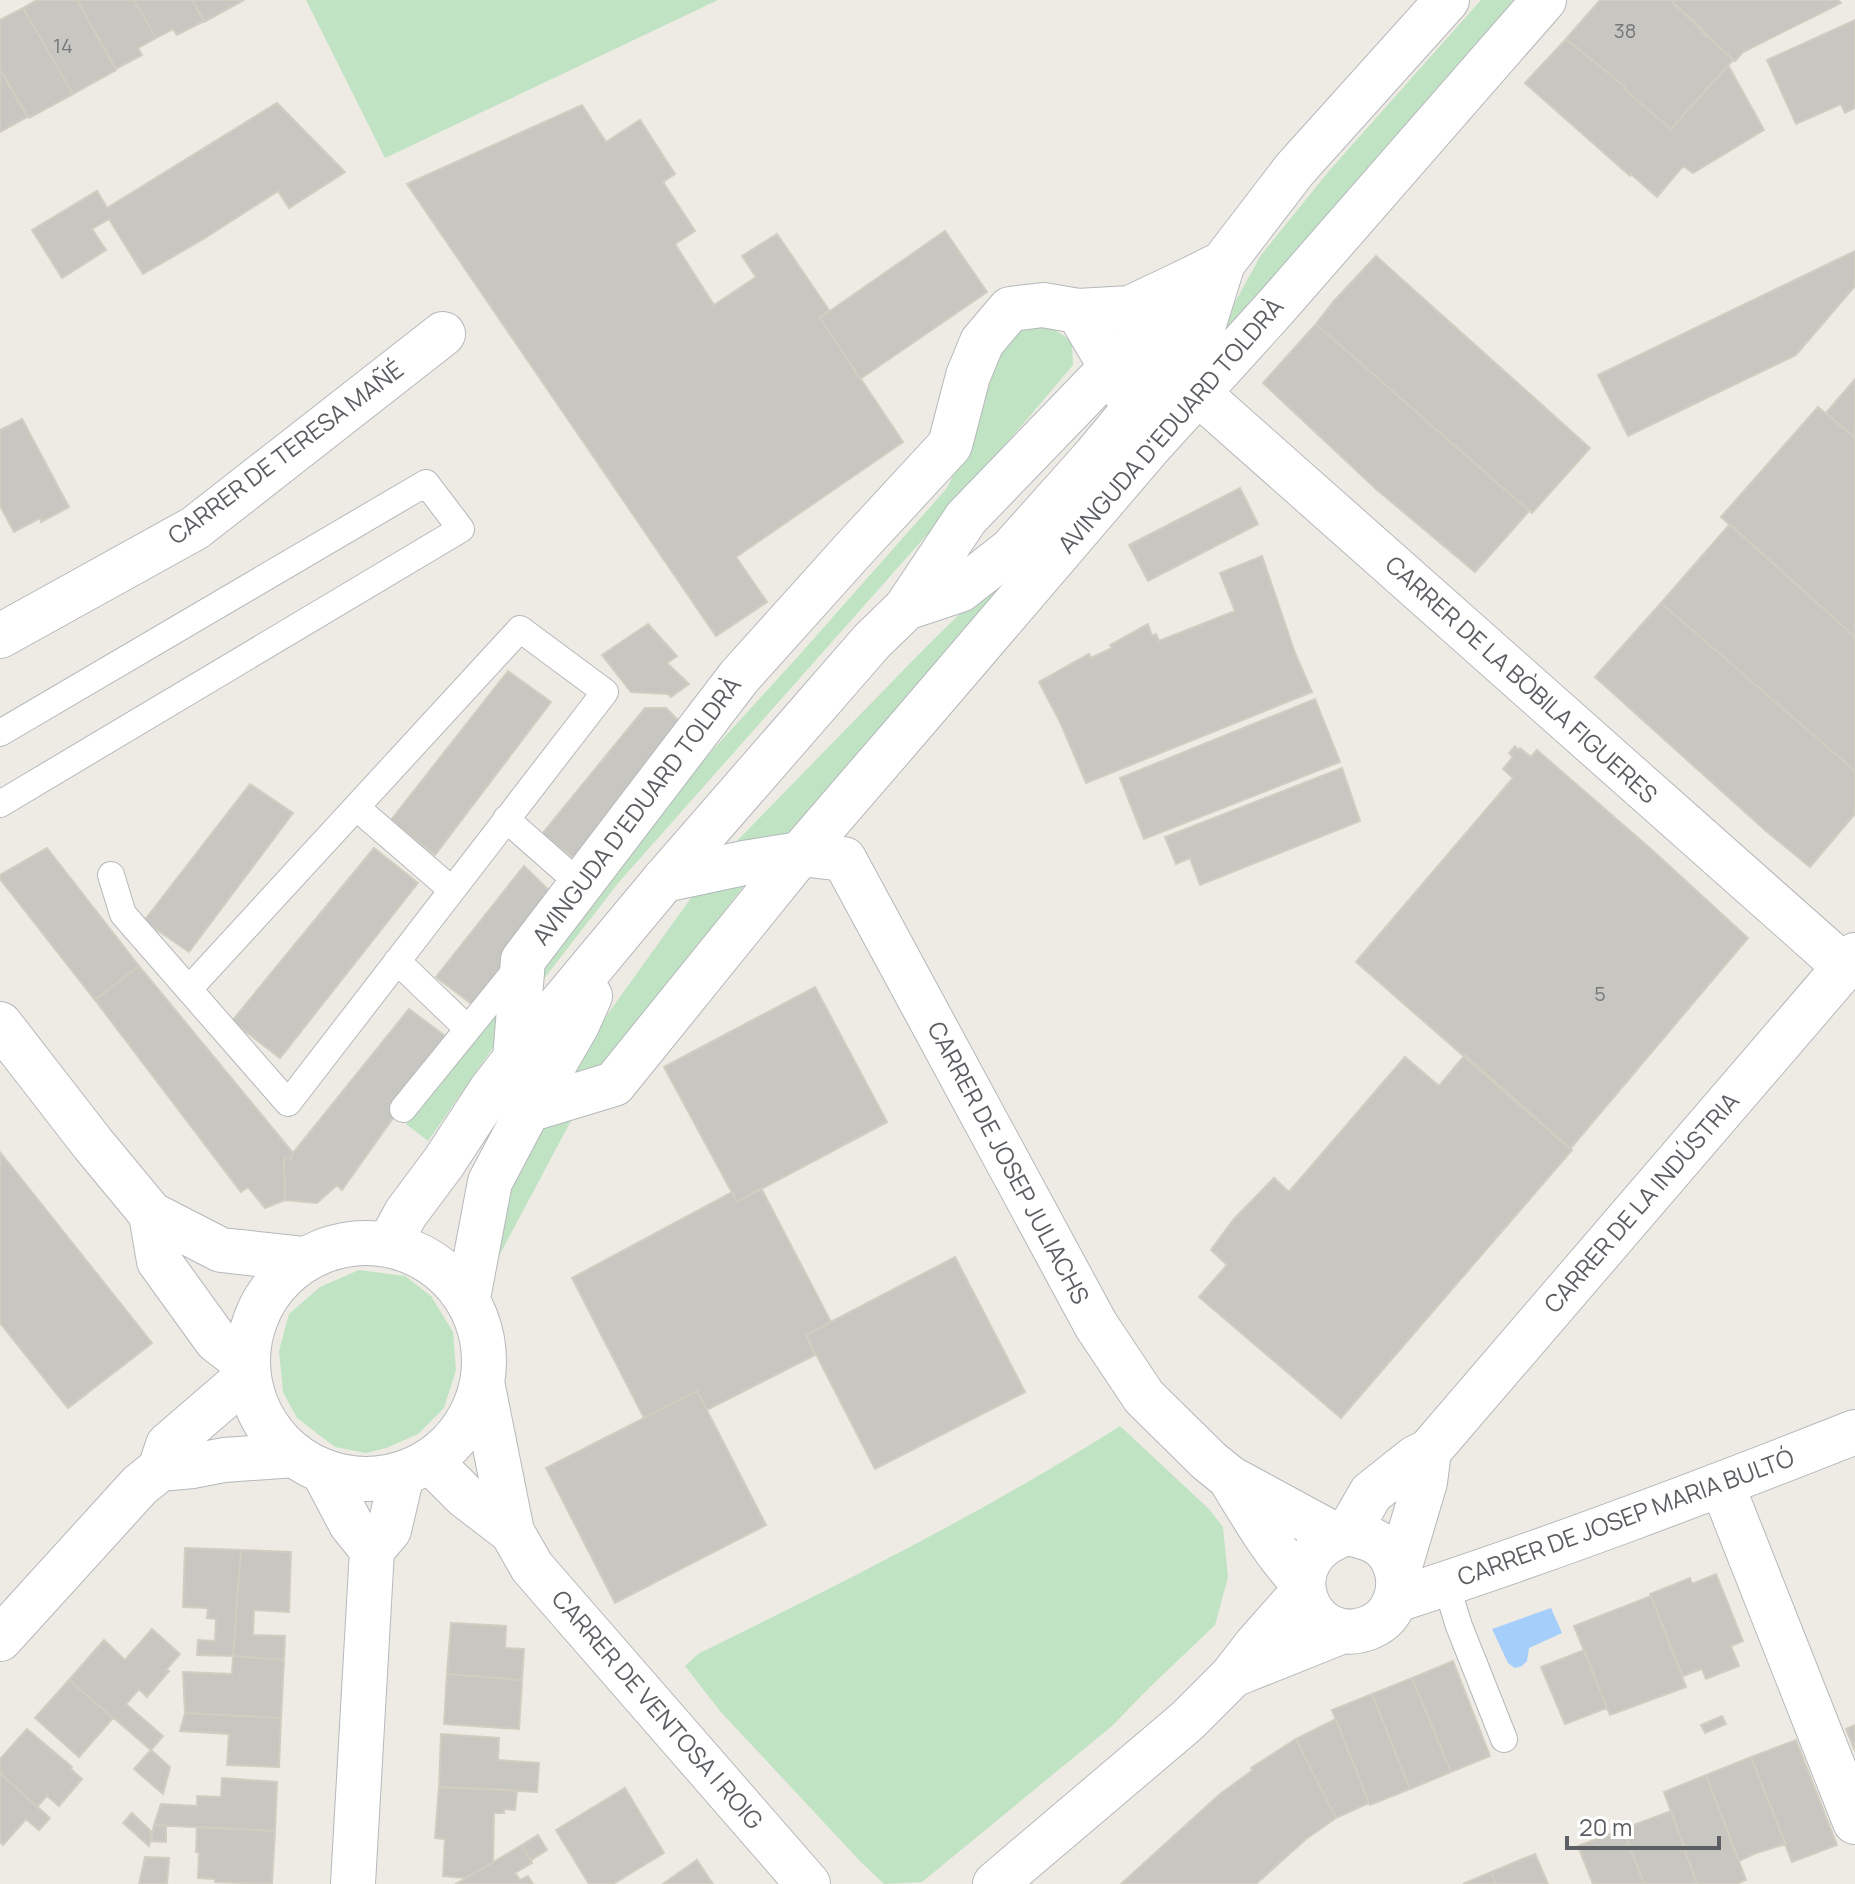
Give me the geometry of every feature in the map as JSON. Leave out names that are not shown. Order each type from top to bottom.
[{"type":"street","name":"AVINGUDA D'EDUARD TOLDRÀ","points":[[906,608],[960,590],[1011,550],[1095,456],[1204,324],[1223,263],[1295,169],[1447,0]]},
{"type":"street","name":"AVINGUDA D'EDUARD TOLDRÀ","points":[[528,1110],[614,1084],[800,854],[1140,458],[1544,0]]},
{"type":"street","name":"AVINGUDA D'EDUARD TOLDRÀ","points":[[515,1059],[523,960],[739,677],[950,445],[977,353],[982,342],[1010,309],[1043,305],[1078,311],[1130,308],[1223,263]]},
{"type":"street","name":"AVINGUDA D'EDUARD TOLDRÀ","points":[[389,1244],[406,1213],[515,1059],[664,880],[862,652],[906,608],[966,518],[1131,347],[1185,282]]},
{"type":"street","points":[[1078,311],[1124,389],[1099,422],[1095,456]]},
{"type":"street","name":"CARRER DE TERESA MAÑÉ","points":[[0,636],[195,528],[443,334]]},
{"type":"street","name":"CARRER DE LA BÒBILA FIGUERES","points":[[1198,393],[1850,961]]},
{"type":"street","points":[[664,880],[800,854]]},
{"type":"street","name":"CARRER DE JOSEP JULIACHS","points":[[800,854],[844,859],[1096,1325],[1144,1397],[1230,1478],[1343,1534]]},
{"type":"street","name":"AVINGUDA D'EDUARD TOLDRÀ","points":[[468,1298],[490,1182],[577,1025],[612,944]]},
{"type":"street","name":"CARRER DE LA INDÚSTRIA","points":[[1343,1534],[1371,1493],[1415,1458],[1429,1451],[1850,961]]},
{"type":"street","points":[[0,1024],[151,1214],[221,1250],[305,1259]]},
{"type":"street","points":[[151,1214],[159,1261],[216,1340],[248,1370]]},
{"type":"street","points":[[160,1469],[224,1460],[309,1463],[349,1478],[376,1479],[416,1468],[454,1441],[472,1416],[483,1387],[486,1356],[480,1326],[468,1298],[453,1279],[413,1251],[389,1244],[360,1242],[331,1247],[305,1259],[281,1278],[262,1303],[250,1333],[248,1370],[257,1407],[264,1420],[272,1434],[309,1463],[372,1550]]},
{"type":"street","points":[[0,1639],[140,1485],[160,1469],[168,1445],[248,1370]]},
{"type":"street","name":"CARRER DE VENTOSA I ROIG","points":[[483,1387],[512,1532],[532,1567],[808,1884]]},
{"type":"street","name":"CARRER DE JOSEP MARIA BULTÓ","points":[[1397,1586],[1446,1584],[1722,1485],[1855,1432]]},
{"type":"street","points":[[1397,1586],[1390,1555],[1374,1541],[1343,1534],[1322,1545],[1310,1558],[1303,1574],[1308,1605],[1317,1618],[1329,1626],[1343,1631],[1360,1631],[1375,1625],[1388,1614],[1397,1586],[1425,1482],[1429,1451]]},
{"type":"street","points":[[353,1884],[372,1550],[389,1530],[416,1468]]},
{"type":"street","name":"CARRER DE VENTOSA I ROIG","points":[[416,1468],[465,1496],[512,1532]]},
{"type":"street","name":"CARRER DE JOSEP JULIACHS","points":[[1230,1478],[1264,1534],[1303,1587]]},
{"type":"street","points":[[1722,1485],[1855,1822]]},
{"type":"street","points":[[995,1884],[1187,1721],[1232,1676],[1303,1587]]},
{"type":"street","points":[[1232,1676],[1343,1631]]},
{"type":"lane","points":[[0,733],[426,483],[461,529],[0,804]]},
{"type":"lane","points":[[111,875],[123,914],[288,1103],[605,692],[520,629],[189,989]]},
{"type":"lane","points":[[357,808],[452,890]]},
{"type":"lane","points":[[506,819],[581,885]]},
{"type":"lane","points":[[403,1109],[523,960]]},
{"type":"lane","points":[[397,961],[468,1029]]},
{"type":"lane","points":[[1446,1584],[1459,1626],[1504,1739]]},
{"type":"green space","points":[[306,0],[718,0],[385,158]]},
{"type":"green space","points":[[1481,0],[1525,0],[786,840],[732,846],[1029,546],[1174,382],[1232,308],[1261,255],[1329,171]]},
{"type":"green space","points":[[1044,323],[1072,341],[1073,365],[972,484],[619,882],[536,989],[539,952],[635,835],[947,488],[969,441],[998,349],[1018,328]]},
{"type":"green space","points":[[753,874],[605,1068],[559,1082],[701,884]]},
{"type":"green space","points":[[495,1010],[499,1039],[428,1141],[406,1124]]},
{"type":"green space","points":[[573,1117],[500,1254],[498,1239],[508,1187],[544,1126]]},
{"type":"green space","points":[[359,1270],[405,1276],[431,1296],[453,1332],[456,1370],[444,1408],[418,1434],[366,1453],[335,1447],[297,1418],[283,1392],[279,1351],[289,1314],[320,1287]]},
{"type":"green space","points":[[1120,1426],[1209,1509],[1223,1527],[1228,1577],[1215,1625],[1112,1726],[922,1882],[884,1884],[720,1711],[685,1666],[698,1654],[965,1517]]},
{"type":"water","points":[[1551,1608],[1562,1633],[1529,1648],[1527,1661],[1515,1668],[1508,1663],[1492,1629]]},
{"type":"building","points":[[37,0],[77,0],[116,70],[73,94],[23,8]]},
{"type":"building","points":[[77,0],[134,0],[156,38],[138,48],[142,55],[116,69]]},
{"type":"building","points":[[134,0],[192,0],[204,21],[177,35],[173,29],[156,38]]},
{"type":"building","points":[[192,0],[244,0],[204,22]]},
{"type":"building","points":[[1600,0],[1673,0],[1733,60],[1671,129],[1566,39]]},
{"type":"building","points":[[1673,0],[1838,0],[1841,3],[1743,52],[1735,61],[1702,32],[1704,30]]},
{"type":"building","points":[[23,8],[73,94],[29,118],[0,69],[0,20]]},
{"type":"building","points":[[1855,20],[1855,108],[1845,113],[1841,104],[1796,124],[1767,60]]},
{"type":"building","points":[[1566,39],[1671,129],[1728,65],[1764,130],[1693,173],[1683,166],[1657,197],[1525,83]]},
{"type":"building","points":[[0,69],[27,117],[0,132]]},
{"type":"building","points":[[277,103],[345,172],[289,208],[278,191],[143,274],[109,219],[92,229],[106,250],[62,278],[32,230],[97,191],[107,208]]},
{"type":"building","points":[[582,105],[606,142],[640,120],[675,174],[663,182],[695,231],[675,244],[714,305],[756,277],[742,256],[777,234],[829,310],[820,318],[903,442],[736,557],[767,602],[716,636],[407,184]]},
{"type":"building","points":[[945,231],[987,292],[860,379],[820,318]]},
{"type":"building","points":[[1855,251],[1855,286],[1796,355],[1628,436],[1598,375]]},
{"type":"building","points":[[1376,256],[1590,448],[1532,513],[1316,324]]},
{"type":"building","points":[[1316,324],[1529,511],[1475,572],[1376,489],[1263,383]]},
{"type":"building","points":[[1855,379],[1855,438],[1826,413]]},
{"type":"building","points":[[1818,407],[1855,438],[1855,637],[1721,517]]},
{"type":"building","points":[[22,419],[69,507],[14,532],[0,506],[0,430]]},
{"type":"building","points":[[1240,488],[1258,524],[1148,581],[1129,545]]},
{"type":"building","points":[[1730,524],[1855,637],[1855,771],[1661,603]]},
{"type":"building","points":[[1262,556],[1295,653],[1312,692],[1086,783],[1039,682],[1089,654],[1091,658],[1112,648],[1110,645],[1148,624],[1152,636],[1156,634],[1159,641],[1235,611],[1220,573]]},
{"type":"building","points":[[1661,603],[1855,771],[1855,814],[1810,867],[1595,677]]},
{"type":"building","points":[[648,624],[677,656],[667,663],[689,684],[671,697],[668,694],[631,692],[602,655]]},
{"type":"building","points":[[508,671],[551,702],[435,855],[391,820]]},
{"type":"building","points":[[1315,699],[1340,762],[1144,839],[1120,778]]},
{"type":"building","points":[[645,708],[666,708],[684,726],[578,861],[542,834]]},
{"type":"building","points":[[1515,746],[1531,757],[1537,750],[1748,938],[1570,1149],[1356,962],[1513,778],[1503,769],[1513,757],[1509,753]]},
{"type":"building","points":[[1342,768],[1360,821],[1200,885],[1190,858],[1176,864],[1165,837]]},
{"type":"building","points":[[250,784],[293,813],[189,952],[144,921]]},
{"type":"building","points":[[47,848],[139,966],[95,1000],[0,879],[0,875]]},
{"type":"building","points":[[374,848],[418,883],[280,1058],[232,1021]]},
{"type":"building","points":[[524,866],[558,899],[477,1008],[436,977]]},
{"type":"building","points":[[139,966],[293,1153],[291,1159],[284,1158],[285,1200],[265,1208],[248,1187],[241,1192],[95,1000]]},
{"type":"building","points":[[815,987],[887,1122],[737,1202],[664,1067]]},
{"type":"building","points":[[409,1009],[449,1039],[342,1190],[337,1185],[317,1203],[285,1200],[284,1158],[291,1159]]},
{"type":"building","points":[[1465,1055],[1572,1150],[1341,1418],[1199,1297],[1227,1265],[1211,1250],[1234,1219],[1274,1178],[1289,1192],[1405,1057],[1439,1086]]},
{"type":"building","points":[[0,1152],[152,1343],[68,1408],[0,1323]]},
{"type":"building","points":[[761,1188],[831,1322],[806,1335],[815,1355],[707,1410],[697,1391],[644,1418],[572,1278],[732,1192],[737,1202]]},
{"type":"building","points":[[955,1257],[1025,1392],[875,1469],[806,1335]]},
{"type":"building","points":[[697,1391],[766,1525],[615,1603],[546,1468]]},
{"type":"building","points":[[185,1548],[241,1550],[233,1656],[197,1655],[198,1640],[215,1641],[216,1619],[207,1618],[208,1608],[183,1607]]},
{"type":"building","points":[[241,1550],[291,1552],[289,1612],[254,1610],[253,1635],[285,1636],[284,1660],[233,1656]]},
{"type":"building","points":[[1716,1574],[1743,1641],[1731,1646],[1739,1666],[1706,1679],[1702,1669],[1683,1676],[1650,1594],[1690,1578],[1692,1584]]},
{"type":"building","points":[[1651,1596],[1686,1687],[1610,1715],[1574,1626]]},
{"type":"building","points":[[451,1623],[506,1626],[505,1648],[524,1649],[522,1680],[447,1674]]},
{"type":"building","points":[[152,1629],[180,1654],[147,1697],[139,1689],[126,1704],[163,1736],[151,1750],[69,1680],[104,1640],[125,1660]]},
{"type":"building","points":[[1584,1650],[1607,1708],[1565,1724],[1541,1667]]},
{"type":"building","points":[[233,1656],[284,1660],[281,1718],[185,1713],[183,1672],[232,1674]]},
{"type":"building","points":[[1453,1661],[1490,1756],[1451,1772],[1412,1678]]},
{"type":"building","points":[[447,1674],[522,1680],[519,1729],[444,1724]]},
{"type":"building","points":[[1412,1678],[1451,1772],[1410,1789],[1372,1694]]},
{"type":"building","points":[[69,1680],[113,1718],[79,1757],[35,1718]]},
{"type":"building","points":[[1372,1694],[1410,1789],[1370,1805],[1332,1710]]},
{"type":"building","points":[[185,1713],[281,1718],[279,1767],[227,1765],[229,1734],[180,1731]]},
{"type":"building","points":[[1722,1716],[1726,1724],[1705,1733],[1701,1725]]},
{"type":"building","points":[[1336,1719],[1369,1803],[1336,1818],[1296,1739]]},
{"type":"building","points":[[1855,1725],[1855,1751],[1846,1729]]},
{"type":"building","points":[[27,1729],[82,1779],[59,1806],[47,1796],[37,1807],[0,1773],[0,1759]]},
{"type":"building","points":[[441,1734],[499,1738],[498,1760],[539,1763],[537,1792],[439,1787]]},
{"type":"building","points":[[1296,1739],[1336,1818],[1306,1839],[1256,1884],[1121,1884],[1220,1794],[1253,1770],[1251,1768]]},
{"type":"building","points":[[1796,1740],[1837,1845],[1792,1862],[1751,1757]]},
{"type":"building","points":[[151,1750],[170,1767],[163,1794],[134,1769]]},
{"type":"building","points":[[1751,1757],[1786,1844],[1739,1861],[1706,1775]]},
{"type":"building","points":[[0,1773],[50,1818],[39,1830],[26,1819],[3,1845],[0,1842]]},
{"type":"building","points":[[1706,1775],[1746,1880],[1736,1884],[1697,1884],[1664,1792]]},
{"type":"building","points":[[222,1778],[277,1782],[275,1831],[154,1825],[161,1804],[197,1806],[197,1796],[221,1797]]},
{"type":"building","points":[[439,1787],[517,1790],[515,1810],[504,1809],[504,1813],[494,1813],[493,1863],[465,1878],[443,1876],[445,1839],[435,1838]]},
{"type":"building","points":[[625,1788],[664,1853],[613,1884],[589,1884],[556,1830]]},
{"type":"building","points":[[1671,1811],[1697,1884],[1644,1884],[1623,1829]]},
{"type":"building","points":[[132,1813],[152,1832],[149,1846],[123,1823]]},
{"type":"building","points":[[154,1825],[166,1826],[166,1842],[151,1841]]},
{"type":"building","points":[[197,1827],[275,1831],[272,1884],[215,1882],[215,1879],[198,1878]]},
{"type":"building","points":[[1623,1829],[1644,1884],[1593,1884],[1578,1846]]},
{"type":"building","points":[[538,1835],[547,1850],[531,1860],[522,1845]]},
{"type":"building","points":[[522,1845],[532,1863],[515,1873],[520,1880],[528,1876],[533,1884],[456,1884]]},
{"type":"building","points":[[1535,1854],[1548,1884],[1496,1884],[1491,1872]]},
{"type":"building","points":[[145,1857],[169,1858],[167,1884],[139,1884]]},
{"type":"building","points":[[697,1860],[713,1884],[663,1884]]},
{"type":"building","points":[[1491,1872],[1496,1884],[1463,1884]]}]
